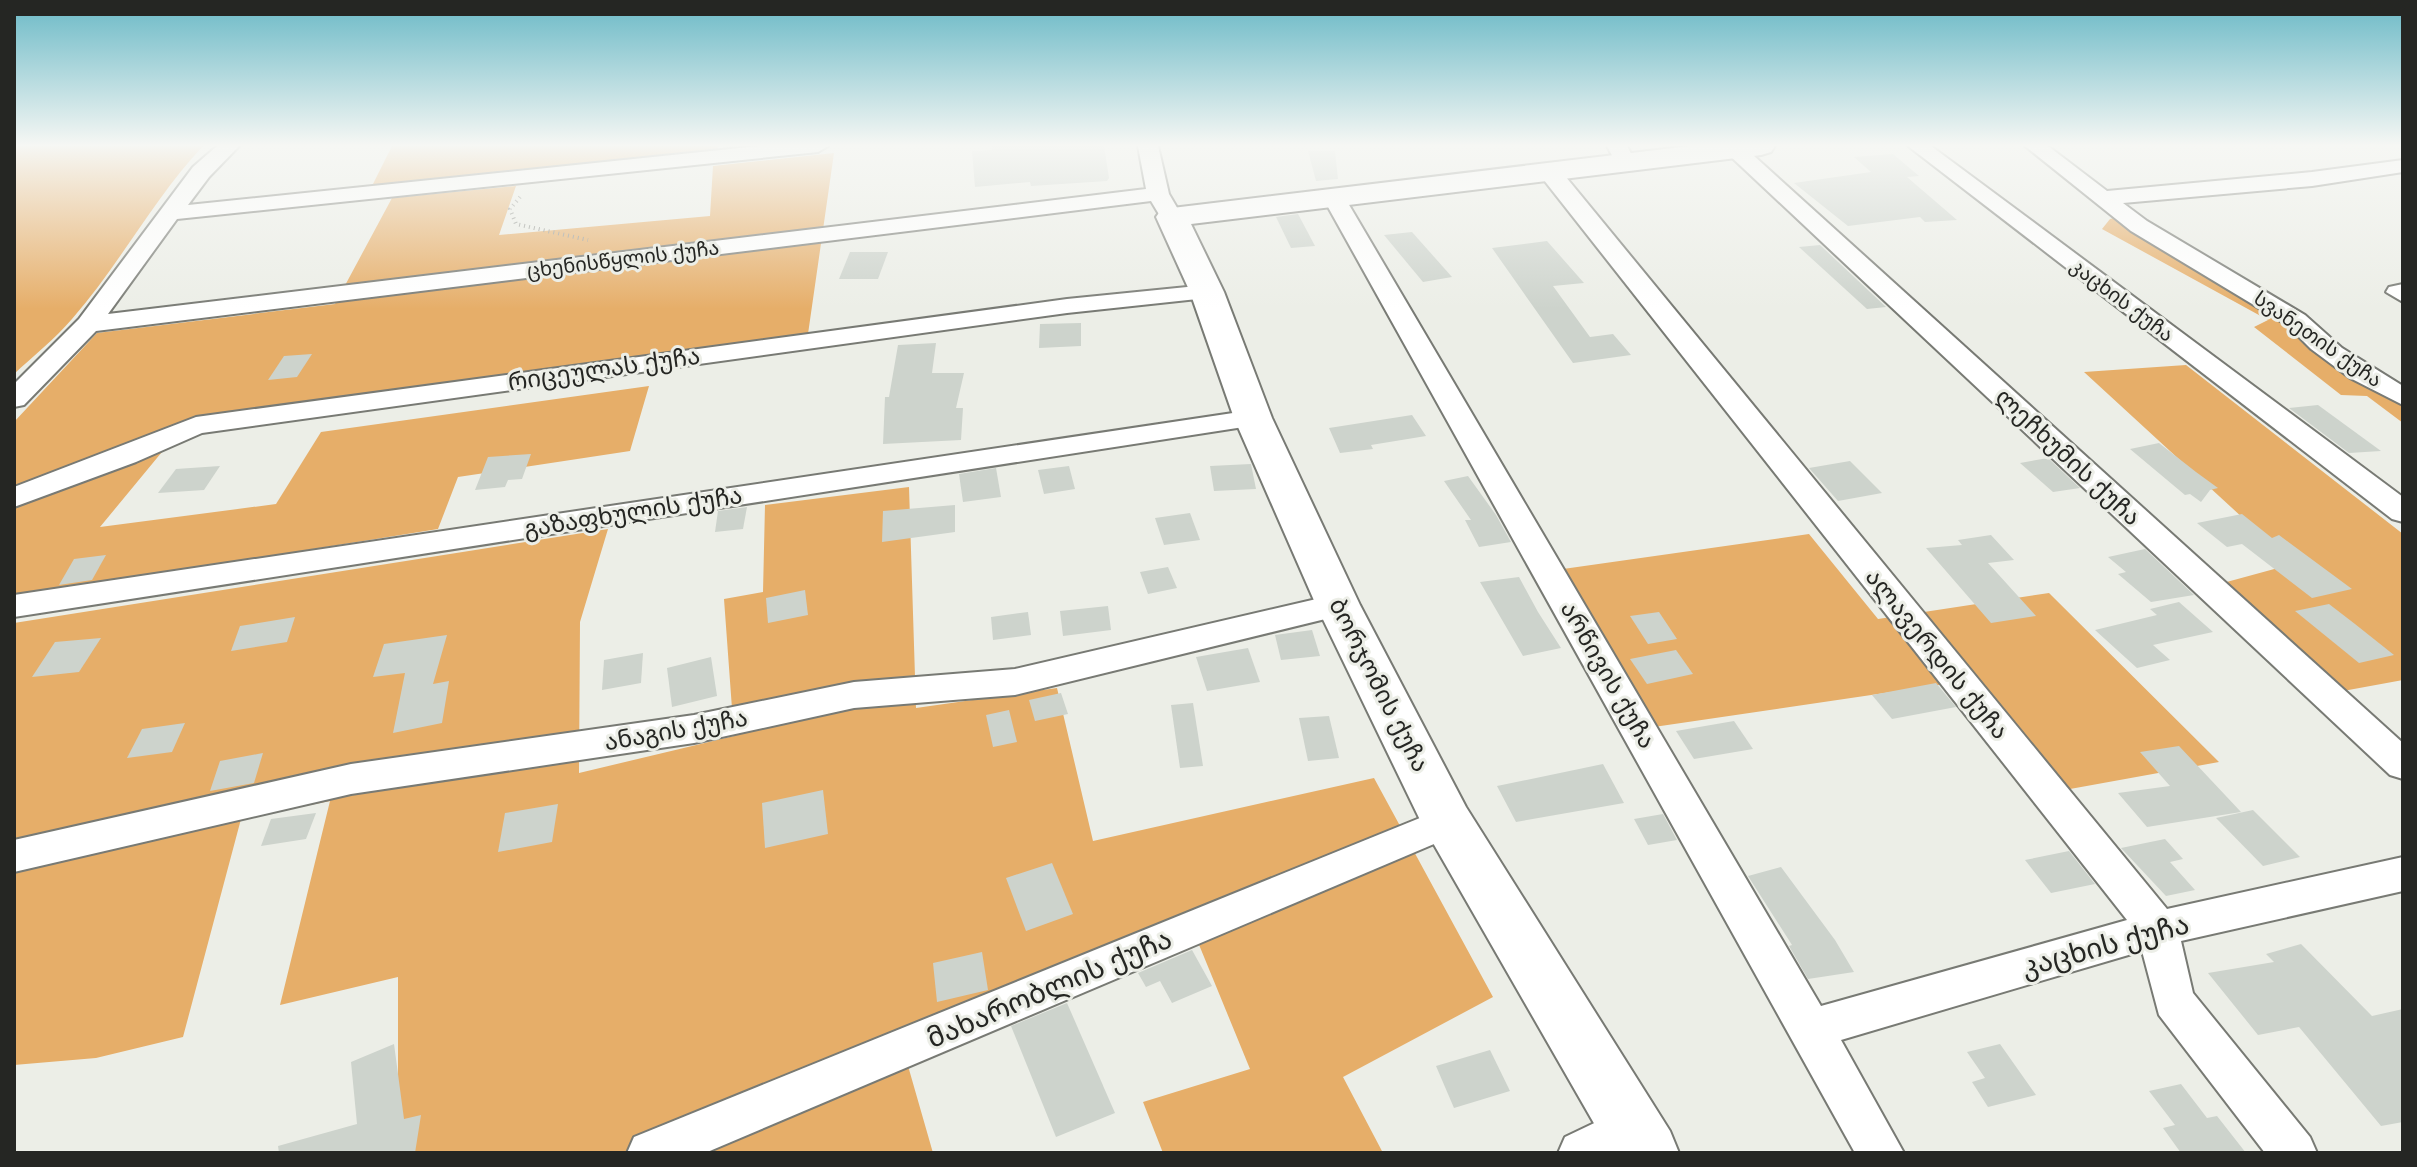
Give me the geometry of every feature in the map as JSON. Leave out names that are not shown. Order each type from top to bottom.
[{"type":"street","points":[[14,399],[88,324],[182,200]]},
{"type":"street","points":[[174,213],[297,200]]},
{"type":"street","points":[[1163,200],[1165,206],[1282,200]]},
{"type":"street","name":"არწივის ქუჩა","points":[[1335,200],[1881,1153]]},
{"type":"street","name":"ალავერდის ქუჩა","points":[[1572,200],[2158,929],[2174,1001],[2294,1153]]},
{"type":"street","name":"ლეჩხუმის ქუჩა","points":[[1805,200],[2403,765]]},
{"type":"street","name":"კაცხის ქუჩა","points":[[1990,200],[2403,512]]},
{"type":"street","name":"სვანეთის ქუჩა","points":[[2106,200],[2139,226],[2296,320],[2317,342],[2353,370],[2403,397]]},
{"type":"street","name":"ბორჯომის ქუჩა","points":[[1165,206],[1207,292],[1253,418],[1338,605],[1447,822],[1639,1140]]},
{"type":"street","name":"ცხენისწყლის ქუჩა","points":[[88,324],[1165,206]]},
{"type":"street","name":"რიცეულას ქუჩა","points":[[14,498],[196,425],[1051,308],[1207,292]]},
{"type":"street","name":"გაზაფხულის ქუჩა","points":[[14,606],[1253,418]]},
{"type":"street","name":"ანაგის ქუჩა","points":[[14,856],[351,779],[694,729],[854,695],[1015,682],[1338,605]]},
{"type":"street","name":"მახარობლის ქუჩა","points":[[650,1153],[1447,822]]},
{"type":"street","name":"კაცხის ქუჩა","points":[[1810,1029],[2158,929],[2398,880]]},
{"type":"street","points":[[1581,1153],[1639,1140]]},
{"type":"path","points":[[517,200],[510,209],[516,224],[596,240]]},
{"type":"shaded area","points":[[14,200],[159,200],[72,319],[14,374]]},
{"type":"shaded area","points":[[391,200],[511,200],[499,235],[710,216],[711,200],[827,200],[808,334],[190,418],[100,527],[276,504],[321,432],[649,386],[630,451],[458,477],[438,529],[14,597],[14,422],[97,333],[335,304]]},
{"type":"shaded area","points":[[2117,217],[2403,389],[2403,423],[2367,396],[2341,395],[2254,327],[2268,320],[2102,229],[2110,219]]},
{"type":"shaded area","points":[[2186,365],[2403,534],[2403,680],[2343,691],[2223,583],[2293,564],[2084,372]]},
{"type":"shaded area","points":[[909,487],[916,708],[1057,688],[1093,841],[1374,778],[1493,997],[1343,1077],[1383,1153],[1163,1153],[1143,1102],[1250,1069],[1186,913],[898,1031],[933,1153],[398,1153],[398,977],[280,1005],[330,801],[241,819],[183,1037],[96,1058],[14,1065],[14,623],[608,529],[580,622],[579,773],[734,736],[724,599],[763,592],[765,505]]},
{"type":"shaded area","points":[[1809,534],[1878,619],[2049,593],[2219,762],[2059,791],[1973,680],[1647,728],[1556,570]]},
{"type":"building","points":[[1816,200],[1934,200],[1957,220],[1925,222],[1920,217],[1848,226]]},
{"type":"building","points":[[1298,214],[1315,246],[1291,248],[1276,217]]},
{"type":"building","points":[[1412,232],[1452,277],[1423,282],[1384,235]]},
{"type":"building","points":[[1547,241],[1584,283],[1553,286],[1590,337],[1613,334],[1631,355],[1573,363],[1492,248]]},
{"type":"building","points":[[1820,245],[1886,307],[1867,309],[1799,247]]},
{"type":"building","points":[[850,252],[888,252],[878,279],[839,279]]},
{"type":"building","points":[[1081,323],[1081,346],[1039,348],[1040,324]]},
{"type":"building","points":[[936,343],[932,373],[964,373],[956,408],[963,408],[961,440],[883,444],[885,397],[889,397],[898,345]]},
{"type":"building","points":[[312,354],[297,377],[268,380],[284,356]]},
{"type":"building","points":[[2318,405],[2381,451],[2349,453],[2289,408]]},
{"type":"building","points":[[1412,415],[1426,436],[1371,445],[1373,449],[1340,453],[1329,428]]},
{"type":"building","points":[[2159,443],[2218,488],[2210,490],[2201,502],[2190,494],[2185,495],[2130,449]]},
{"type":"building","points":[[531,454],[522,479],[508,480],[505,487],[475,490],[488,457]]},
{"type":"building","points":[[2048,458],[2080,488],[2053,492],[2020,463]]},
{"type":"building","points":[[1850,461],[1882,493],[1838,501],[1809,468]]},
{"type":"building","points":[[1251,464],[1256,489],[1214,491],[1210,466]]},
{"type":"building","points":[[220,466],[204,490],[158,493],[176,469]]},
{"type":"building","points":[[1069,466],[1075,489],[1044,494],[1038,470]]},
{"type":"building","points":[[996,468],[1001,497],[963,502],[959,474]]},
{"type":"building","points":[[1468,476],[1511,542],[1479,547],[1465,520],[1471,520],[1444,481]]},
{"type":"building","points":[[955,505],[955,532],[882,542],[883,511]]},
{"type":"building","points":[[747,507],[743,529],[715,532],[718,511]]},
{"type":"building","points":[[1190,513],[1200,540],[1164,545],[1155,518]]},
{"type":"building","points":[[2242,514],[2272,538],[2279,535],[2352,589],[2312,598],[2242,544],[2227,547],[2197,523]]},
{"type":"building","points":[[1991,535],[2014,560],[1988,563],[2036,616],[1991,623],[1926,548],[1962,545],[1958,540]]},
{"type":"building","points":[[2145,549],[2194,595],[2151,602],[2118,574],[2126,572],[2108,557]]},
{"type":"building","points":[[106,555],[92,580],[59,585],[74,559]]},
{"type":"building","points":[[1168,567],[1177,588],[1148,594],[1140,572]]},
{"type":"building","points":[[1519,577],[1561,648],[1523,656],[1480,582]]},
{"type":"building","points":[[805,590],[808,615],[768,623],[766,598]]},
{"type":"building","points":[[2179,602],[2213,632],[2153,645],[2170,660],[2137,668],[2095,630],[2157,615],[2150,609]]},
{"type":"building","points":[[2329,604],[2394,655],[2359,663],[2295,611]]},
{"type":"building","points":[[1108,606],[1111,630],[1063,636],[1060,611]]},
{"type":"building","points":[[1028,612],[1031,635],[993,640],[991,617]]},
{"type":"building","points":[[1659,612],[1677,639],[1648,644],[1630,616]]},
{"type":"building","points":[[295,617],[287,642],[231,651],[240,626]]},
{"type":"building","points":[[1312,630],[1320,656],[1281,660],[1275,635]]},
{"type":"building","points":[[447,635],[433,684],[449,681],[442,723],[393,733],[405,673],[373,677],[384,644]]},
{"type":"building","points":[[101,638],[79,672],[32,677],[55,642]]},
{"type":"building","points":[[1248,648],[1260,682],[1207,691],[1196,657]]},
{"type":"building","points":[[1676,650],[1693,674],[1647,684],[1630,659]]},
{"type":"building","points":[[643,653],[641,683],[602,690],[604,660]]},
{"type":"building","points":[[711,657],[717,696],[672,707],[667,668]]},
{"type":"building","points":[[1936,683],[1956,707],[1892,719],[1872,695]]},
{"type":"building","points":[[1061,693],[1068,714],[1035,721],[1029,700]]},
{"type":"building","points":[[1193,703],[1203,766],[1180,768],[1171,705]]},
{"type":"building","points":[[1009,710],[1017,742],[993,747],[986,715]]},
{"type":"building","points":[[1329,716],[1339,758],[1308,761],[1299,718]]},
{"type":"building","points":[[1734,721],[1753,749],[1694,759],[1676,731]]},
{"type":"building","points":[[185,723],[172,752],[127,758],[142,729]]},
{"type":"building","points":[[2179,746],[2241,812],[2147,827],[2118,793],[2170,786],[2140,752]]},
{"type":"building","points":[[263,753],[254,783],[210,791],[220,761]]},
{"type":"building","points":[[1603,764],[1624,803],[1516,822],[1497,786]]},
{"type":"building","points":[[823,790],[828,834],[765,848],[762,803]]},
{"type":"building","points":[[558,804],[552,842],[498,852],[505,813]]},
{"type":"building","points":[[2253,810],[2300,857],[2263,866],[2216,818]]},
{"type":"building","points":[[316,813],[306,839],[261,846],[271,819]]},
{"type":"building","points":[[1663,814],[1677,840],[1648,845],[1634,819]]},
{"type":"building","points":[[2165,839],[2183,859],[2170,862],[2195,890],[2166,896],[2121,848]]},
{"type":"building","points":[[2069,851],[2095,884],[2051,893],[2025,860]]},
{"type":"building","points":[[1052,863],[1073,914],[1026,931],[1006,878]]},
{"type":"building","points":[[1781,867],[1835,940],[1854,972],[1808,979],[1789,946],[1792,945],[1748,876]]},
{"type":"building","points":[[2301,944],[2372,1016],[2403,1009],[2403,1122],[2381,1126],[2299,1027],[2258,1035],[2208,973],[2274,962],[2266,954]]},
{"type":"building","points":[[1192,950],[1212,986],[1172,1003],[1160,981],[1146,987],[1138,973]]},
{"type":"building","points":[[982,952],[988,990],[937,1002],[933,963]]},
{"type":"building","points":[[1067,1003],[1115,1113],[1056,1137],[1011,1026]]},
{"type":"building","points":[[394,1044],[404,1119],[421,1115],[415,1153],[279,1153],[278,1146],[357,1124],[351,1062]]},
{"type":"building","points":[[2000,1044],[2036,1095],[1988,1107],[1972,1082],[1985,1078],[1967,1052]]},
{"type":"building","points":[[1490,1050],[1510,1091],[1454,1108],[1436,1066]]},
{"type":"building","points":[[2181,1084],[2207,1118],[2217,1116],[2246,1153],[2181,1153],[2163,1128],[2175,1125],[2149,1091]]}]
